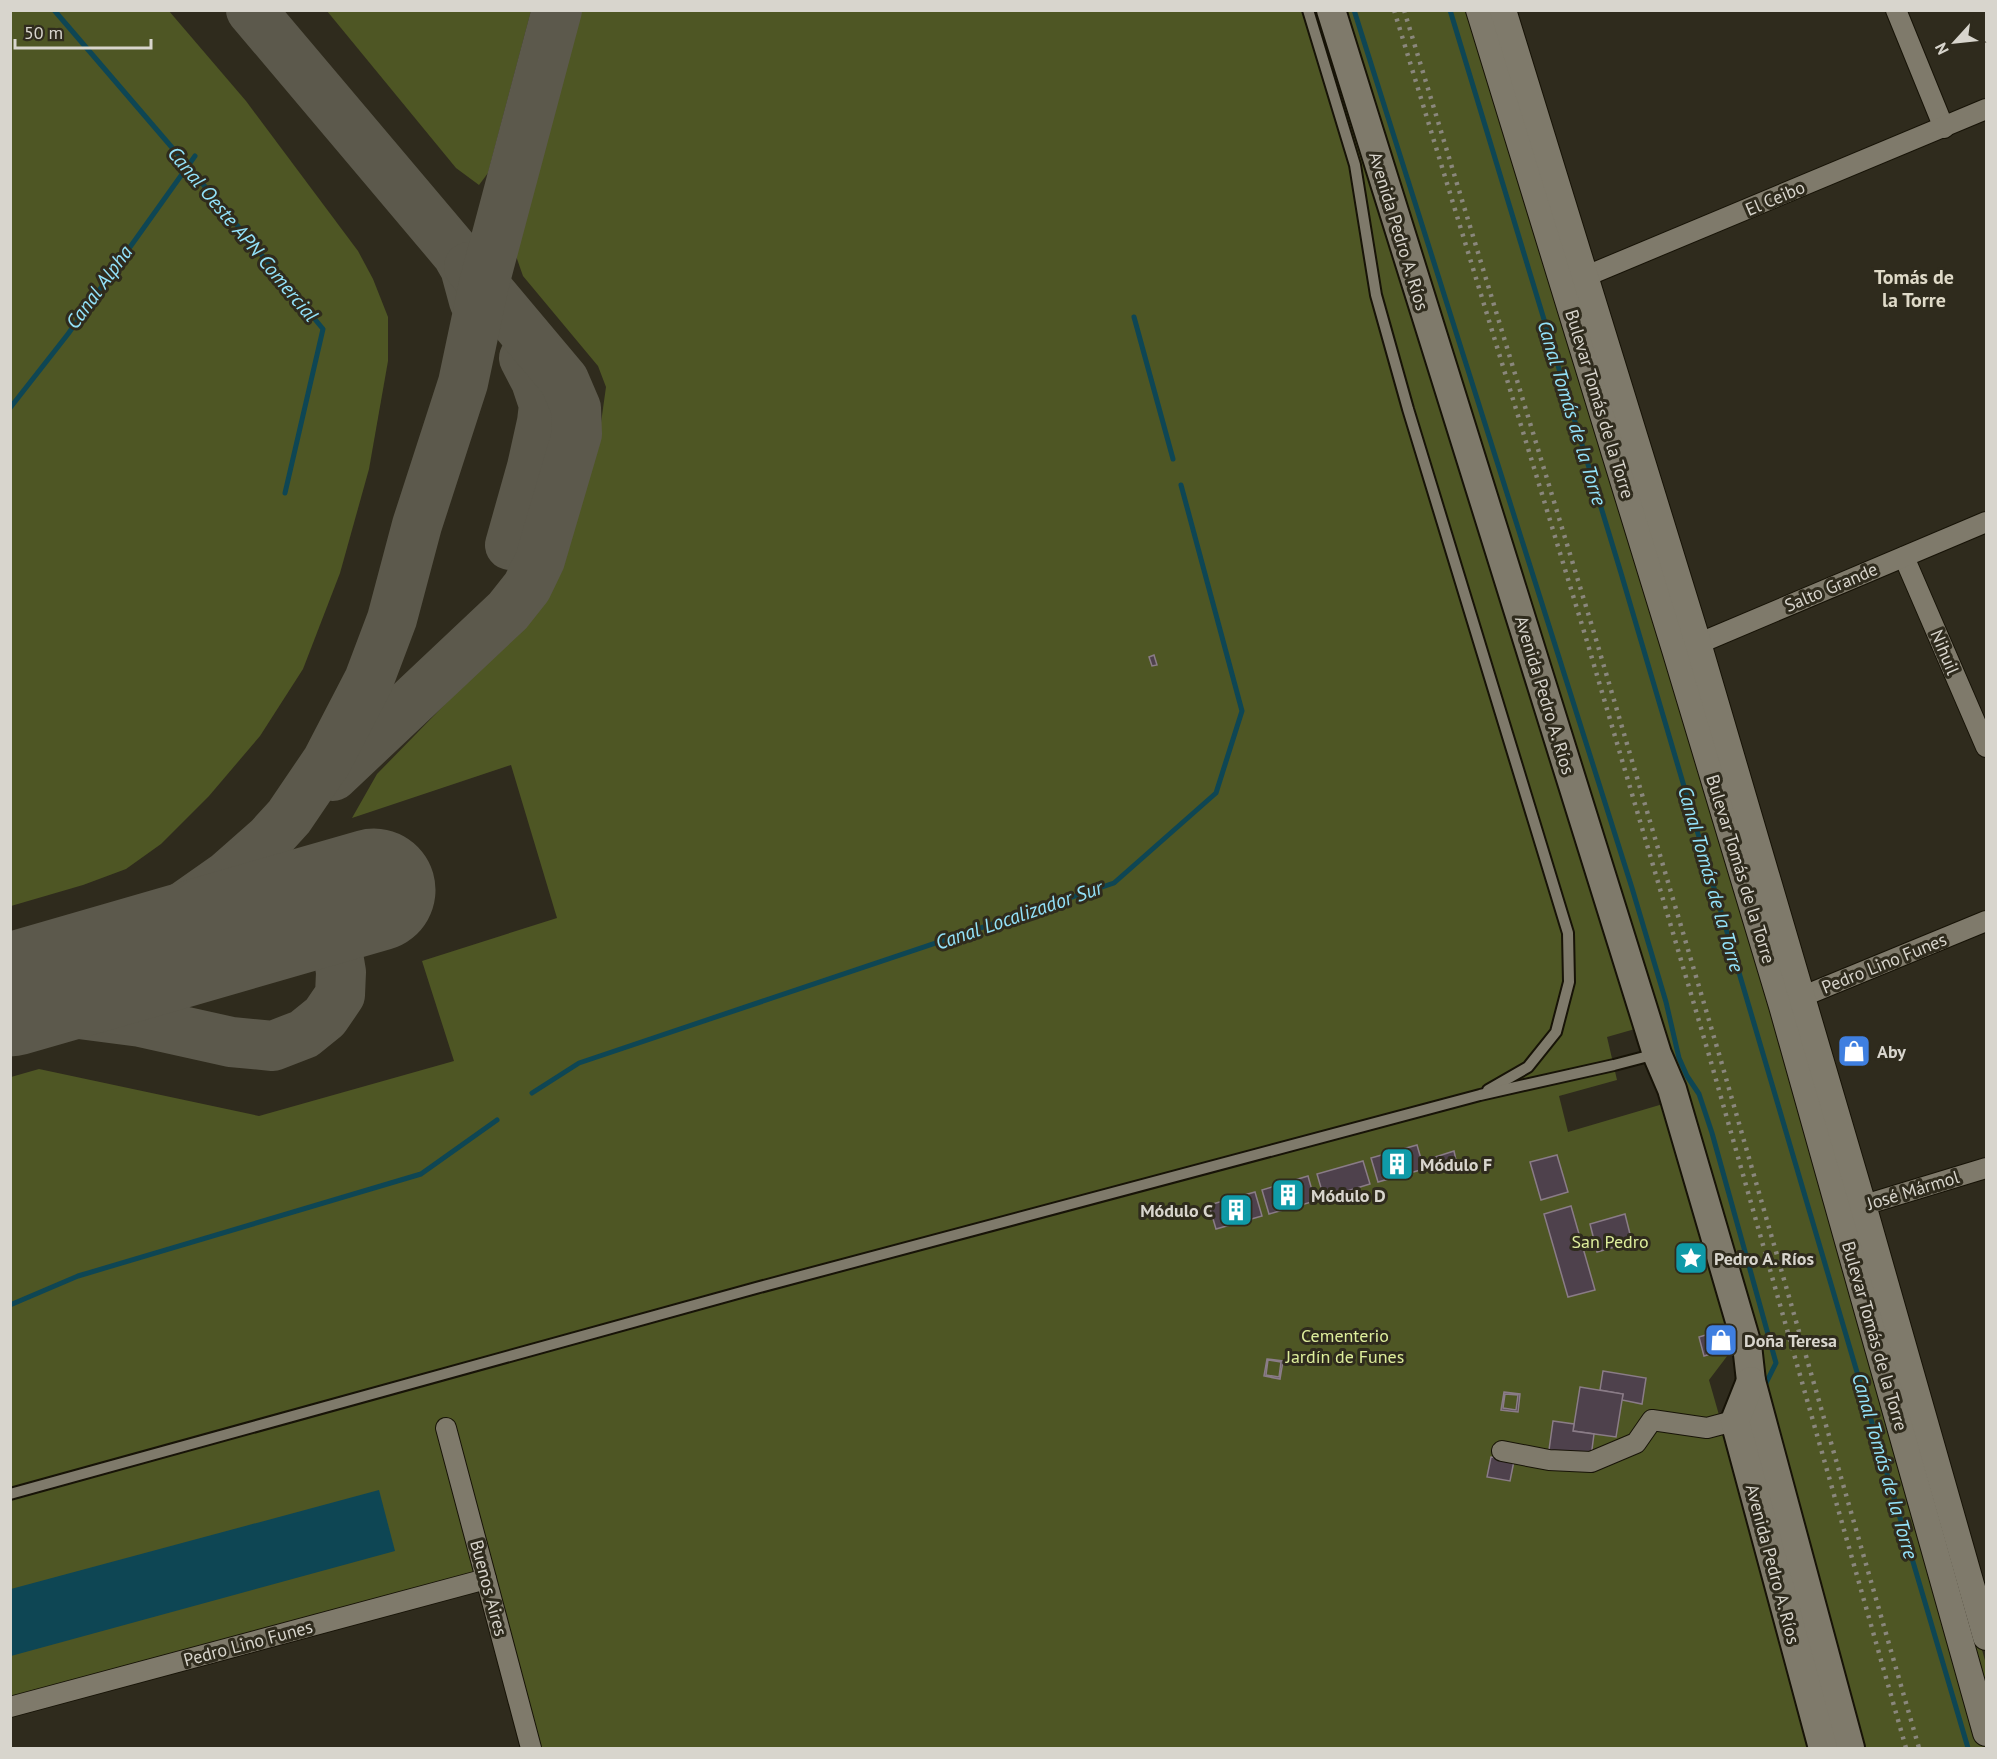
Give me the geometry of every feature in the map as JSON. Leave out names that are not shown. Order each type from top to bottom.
[{"type":"main road","name":"Avenida Pedro A. Ríos","points":[[1332,10],[1657,1054],[1672,1089],[1747,1345],[1751,1381],[1747,1417],[1767,1490],[1850,1749]]},
{"type":"main road","name":"Avenida Pedro A. Ríos","points":[[1767,1490],[1823,1749]]},
{"type":"street","name":"Bulevar Tomás de la Torre","points":[[1479,10],[1574,281],[1792,1001],[1851,1209],[1941,1571],[1986,1733]]},
{"type":"street","name":"Bulevar Tomás de la Torre","points":[[1503,10],[1574,281]]},
{"type":"street","points":[[1896,10],[1944,128]]},
{"type":"street","name":"El Ceibo","points":[[1574,281],[1986,110]]},
{"type":"street","name":"Salto Grande","points":[[1687,648],[1986,522]]},
{"type":"street","name":"Nihuil","points":[[1904,557],[1986,747]]},
{"type":"street","name":"Pedro Lino Funes","points":[[1792,1001],[1986,921]]},
{"type":"street","name":"José Mármol","points":[[1851,1209],[1986,1168]]},
{"type":"street","name":"Bulevar Tomás de la Torre","points":[[1851,1209],[1976,1561],[1986,1637]]},
{"type":"street","points":[[1502,1451],[1549,1460],[1591,1462],[1636,1443],[1652,1420],[1707,1428],[1747,1417]]},
{"type":"street","name":"Buenos Aires","points":[[446,1428],[531,1749]]},
{"type":"street","points":[[1941,1571],[1976,1561]]},
{"type":"street","name":"Pedro Lino Funes","points":[[10,1707],[486,1579]]},
{"type":"lane","points":[[1308,10],[1355,165],[1376,294],[1408,409],[1568,933],[1569,982],[1556,1032],[1528,1067],[1480,1095]]},
{"type":"lane","points":[[10,1494],[756,1288],[1480,1095],[1657,1054]]},
{"type":"green space","points":[[11,10],[169,11],[246,101],[358,251],[373,279],[388,317],[388,361],[369,469],[340,573],[303,669],[260,736],[209,796],[161,844],[126,869],[83,885],[11,906]]},
{"type":"green space","points":[[327,11],[531,11],[488,173],[479,185],[456,168]]},
{"type":"green space","points":[[576,11],[1318,11],[1635,1029],[1607,1037],[1617,1080],[1559,1096],[1568,1132],[1663,1104],[1734,1347],[1709,1380],[1725,1436],[1751,1381],[1331,11],[1479,11],[1986,1733],[1986,1748],[531,1748],[486,1580],[11,1707],[11,1077],[39,1069],[259,1116],[454,1061],[422,961],[557,918],[511,765],[352,818],[377,774],[536,611],[553,585],[600,430],[606,387],[598,366],[523,276],[516,256],[516,236],[522,211]]},
{"type":"green space","points":[[1960,1582],[1964,1586],[1986,1664],[1986,1707],[1955,1584]]},
{"type":"water","points":[[379,1490],[395,1551],[11,1656],[11,1589]]},
{"type":"building","points":[[1154,655],[1157,665],[1152,666],[1149,657]]},
{"type":"building","name":"Módulo F","points":[[1417,1145],[1424,1169],[1378,1182],[1371,1158]]},
{"type":"building","points":[[1454,1151],[1456,1160],[1434,1167],[1432,1158]]},
{"type":"building","points":[[1557,1155],[1568,1192],[1541,1200],[1530,1162]]},
{"type":"building","points":[[1363,1161],[1370,1184],[1324,1198],[1317,1174]]},
{"type":"building","name":"Módulo D","points":[[1308,1176],[1315,1201],[1269,1214],[1262,1190]]},
{"type":"building","name":"Módulo C","points":[[1255,1192],[1262,1216],[1216,1229],[1209,1205]]},
{"type":"building","points":[[1571,1206],[1595,1290],[1568,1297],[1544,1214]]},
{"type":"building","points":[[1625,1214],[1632,1242],[1597,1252],[1590,1224]]},
{"type":"building","points":[[1729,1328],[1734,1347],[1704,1356],[1699,1337]]},
{"type":"building","points":[[1267,1359],[1283,1361],[1280,1379],[1264,1376]],"holes":[[[1268,1360],[1281,1362],[1279,1377],[1266,1375]]]},
{"type":"building","points":[[1603,1371],[1646,1378],[1642,1404],[1622,1400],[1623,1394],[1600,1390]]},
{"type":"building","points":[[1580,1387],[1623,1394],[1616,1437],[1573,1431]]},
{"type":"building","points":[[1504,1392],[1520,1394],[1518,1412],[1501,1410]],"holes":[[[1505,1394],[1518,1395],[1516,1410],[1503,1408]]]},
{"type":"building","points":[[1553,1421],[1574,1424],[1573,1431],[1594,1434],[1591,1457],[1549,1450]]},
{"type":"building","points":[[1491,1457],[1514,1461],[1510,1481],[1487,1477]]},
{"type":"waterway","name":"Canal Oeste APN Comercial","points":[[54,10],[323,329],[285,493]]},
{"type":"waterway","points":[[1354,10],[1632,888],[1666,1002],[1679,1058],[1699,1094],[1712,1133],[1776,1363],[1765,1385]]},
{"type":"waterway","name":"Canal Tomás de la Torre","points":[[1450,10],[1621,573],[1968,1748]]},
{"type":"waterway","name":"Canal Alpha","points":[[10,408],[68,334],[195,156]]},
{"type":"waterway","name":"Canal Localizador Sur","points":[[1134,317],[1173,459]]},
{"type":"waterway","name":"Canal Localizador Sur","points":[[532,1093],[579,1063],[1114,883],[1216,793],[1242,711],[1181,485]]},
{"type":"waterway","points":[[10,1305],[78,1276],[421,1174],[497,1120]]},
{"type":"taxiway","points":[[251,10],[457,254],[465,268],[474,301]]},
{"type":"taxiway","points":[[59,981],[119,943],[173,914],[227,876],[269,839],[289,817],[327,761],[369,680],[392,619],[417,525],[463,383],[484,284],[557,10]]},
{"type":"taxiway","points":[[333,776],[508,611],[527,587],[540,560],[577,434],[576,408],[564,380],[469,267]]},
{"type":"taxiway","points":[[510,545],[532,467],[544,405],[536,381],[524,358]]},
{"type":"taxiway","points":[[10,1005],[141,1022],[231,1042],[273,1046],[304,1034],[325,1017],[340,995],[341,972],[337,948],[319,923],[297,912]]},
{"type":"runway","points":[[10,995],[374,890]]},
{"type":"railway","points":[[1394,10],[1586,638],[1709,1055],[1906,1748]]},
{"type":"railway","points":[[1404,10],[1595,636],[1719,1054],[1919,1748]]},
{"type":"place","name":"Aby","points":[[1854,1051]]},
{"type":"place","name":"Módulo F","points":[[1397,1164]]},
{"type":"place","name":"Módulo D","points":[[1288,1195]]},
{"type":"place","name":"Módulo C","points":[[1236,1210]]},
{"type":"place","name":"Pedro A. Ríos","points":[[1691,1258]]},
{"type":"place","name":"Doña Teresa","points":[[1721,1340]]},
{"type":"district","name":"Tomás de la Torre","points":[[1914,288]]},
{"type":"park label","name":"San Pedro","points":[[1610,1241]]},
{"type":"park label","name":"Cementerio Jardín de Funes","points":[[1345,1345]]}]
